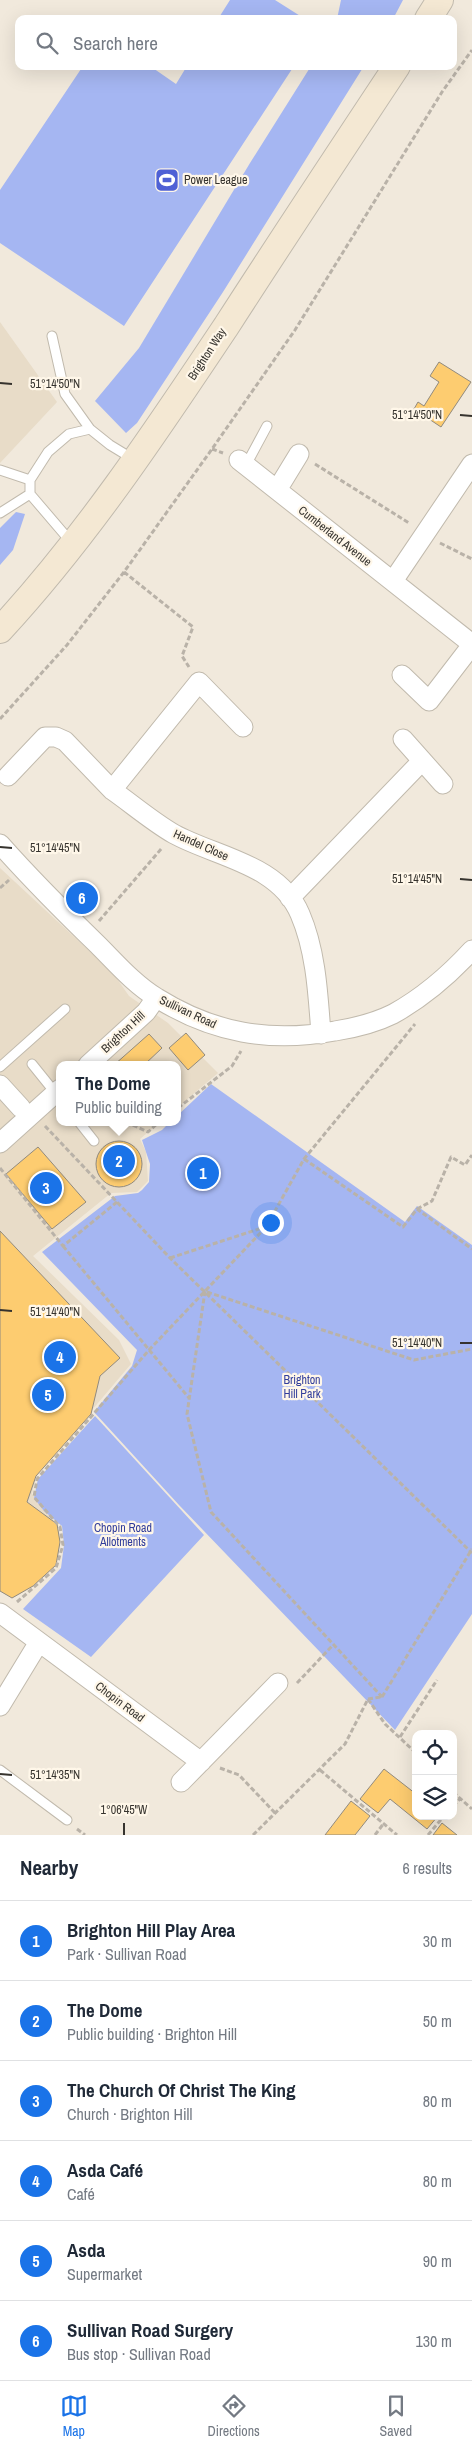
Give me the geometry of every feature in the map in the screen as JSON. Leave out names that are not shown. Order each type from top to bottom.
[{"type":"street","points":[[431,15],[440,0]]},
{"type":"street","name":"Brighton Way","points":[[0,630],[73,544],[179,397],[394,70]]},
{"type":"street","points":[[277,490],[299,454]]},
{"type":"street","name":"Cumberland Avenue","points":[[243,462],[472,644],[429,702],[402,674]]},
{"type":"street","points":[[392,581],[472,464]]},
{"type":"street","points":[[112,790],[199,682],[243,727]]},
{"type":"street","name":"Handel Close","points":[[8,776],[45,737],[51,736],[65,742],[112,790],[174,834],[259,870],[290,898],[300,912],[313,956],[321,1034]]},
{"type":"street","points":[[403,739],[443,784]]},
{"type":"street","points":[[290,898],[422,761]]},
{"type":"street","name":"Sullivan Road","points":[[0,844],[117,964],[156,998],[212,1024],[246,1034],[277,1037],[321,1034],[356,1028],[392,1014],[415,1000],[456,968],[472,950]]},
{"type":"street","name":"Brighton Hill","points":[[93,1061],[146,1012],[156,998]]},
{"type":"street","points":[[0,1085],[21,1108]]},
{"type":"street","points":[[2,1138],[56,1096]]},
{"type":"street","name":"Chopin Road","points":[[5,1610],[40,1642],[201,1762]]},
{"type":"street","points":[[0,1706],[40,1642]]},
{"type":"street","points":[[181,1782],[278,1682]]},
{"type":"lane","points":[[52,336],[65,394],[90,429],[110,445],[134,460]]},
{"type":"lane","points":[[243,462],[267,426]]},
{"type":"lane","points":[[73,544],[30,494],[30,480],[48,452],[69,434],[90,429]]},
{"type":"lane","points":[[0,470],[30,480]]},
{"type":"lane","points":[[0,513],[30,494]]},
{"type":"lane","points":[[0,1067],[65,1009]]},
{"type":"lane","points":[[32,1064],[56,1091]]},
{"type":"lane","points":[[82,1126],[94,1141]]},
{"type":"lane","points":[[0,1770],[68,1820]]},
{"type":"path","points":[[0,719],[67,645],[124,572],[295,330],[442,92],[472,50]]},
{"type":"path","points":[[299,454],[413,526]]},
{"type":"path","points":[[438,542],[472,559]]},
{"type":"path","points":[[124,572],[193,627],[182,656],[199,682]]},
{"type":"path","points":[[95,925],[174,834]]},
{"type":"path","points":[[5,1610],[56,1568],[63,1545],[60,1527],[34,1498],[37,1479],[149,1350],[266,1227],[304,1159],[418,1021]]},
{"type":"path","points":[[181,1106],[232,1066],[244,1046]]},
{"type":"path","points":[[41,1122],[170,1258],[471,1552],[382,1697]]},
{"type":"path","points":[[135,1126],[148,1132],[155,1126]]},
{"type":"path","points":[[304,1159],[403,1227],[417,1209],[432,1202],[451,1157],[465,1165],[472,1155]]},
{"type":"path","points":[[0,1168],[62,1246],[189,1398]]},
{"type":"path","points":[[62,1246],[117,1202]]},
{"type":"path","points":[[417,1209],[472,1249]]},
{"type":"path","points":[[170,1258],[266,1227]]},
{"type":"path","points":[[205,1291],[414,1360],[472,1349]]},
{"type":"path","points":[[205,1291],[187,1414],[211,1512],[382,1697]]},
{"type":"path","points":[[278,1682],[287,1693],[333,1645]]},
{"type":"path","points":[[400,1737],[437,1680]]},
{"type":"path","points":[[368,1698],[382,1697]]},
{"type":"path","points":[[368,1698],[385,1724],[412,1749]]},
{"type":"path","points":[[255,1834],[345,1744],[368,1698]]},
{"type":"path","points":[[320,1770],[397,1835]]},
{"type":"path","points":[[239,1775],[276,1814]]},
{"type":"path","points":[[457,1796],[472,1809]]},
{"type":"path","points":[[457,1802],[460,1799]]},
{"type":"path","points":[[428,1835],[441,1820]]},
{"type":"path","points":[[375,1835],[384,1824]]},
{"type":"shaded area","points":[[0,322],[57,402],[0,463]]},
{"type":"shaded area","points":[[0,868],[113,973],[129,996],[168,1023],[218,1073],[181,1104],[181,1061],[56,1061],[56,1126],[155,1126],[140,1139],[146,1152],[148,1181],[137,1192],[111,1193],[33,1256],[119,1340],[131,1364],[36,1476],[32,1494],[57,1524],[60,1542],[56,1565],[33,1586],[12,1598],[0,1591]]},
{"type":"green space","points":[[230,0],[275,0],[299,15],[221,15]]},
{"type":"green space","points":[[341,0],[403,0],[395,15],[338,15]]},
{"type":"green space","points":[[80,70],[156,70],[176,84],[185,70],[291,70],[124,326],[0,243],[0,190]]},
{"type":"green space","points":[[308,70],[362,70],[223,292],[137,423],[126,433],[95,401],[139,348],[250,163]]},
{"type":"green space","points":[[16,512],[25,514],[13,550],[0,565],[0,528]]},
{"type":"green space","name":"Brighton Hill Park","points":[[211,1084],[405,1222],[417,1206],[472,1245],[472,1614],[395,1730],[179,1505],[94,1412],[132,1366],[137,1350],[42,1252],[115,1196],[138,1193],[142,1190],[149,1182],[150,1164],[142,1140],[166,1126],[181,1126],[181,1112]]},
{"type":"green space","name":"Chopin Road Allotments","points":[[95,1416],[204,1535],[91,1657],[23,1609],[61,1568],[64,1545],[62,1526],[44,1511],[34,1498],[38,1479]]},
{"type":"building","points":[[439,362],[471,382],[441,427],[414,409],[418,402],[424,406],[439,382],[430,376]]},
{"type":"building","points":[[186,1033],[205,1055],[188,1070],[169,1048]]},
{"type":"building","points":[[149,1034],[162,1048],[148,1061],[119,1061]]},
{"type":"building","points":[[119,1141],[132,1145],[138,1151],[142,1164],[138,1177],[132,1183],[119,1187],[106,1183],[100,1177],[96,1164],[100,1151],[106,1145]]},
{"type":"building","points":[[38,1147],[86,1202],[52,1229],[6,1174]]},
{"type":"building","points":[[0,1231],[120,1358],[100,1376],[91,1414],[36,1476],[27,1502],[57,1524],[60,1542],[56,1565],[33,1586],[12,1598],[0,1591]]},
{"type":"building","points":[[384,1769],[412,1791],[412,1817],[390,1799],[378,1813],[360,1799]]},
{"type":"building","points":[[351,1801],[370,1816],[355,1835],[325,1835]]},
{"type":"building","points":[[416,1820],[435,1820],[427,1829]]},
{"type":"building","points":[[442,1823],[457,1835],[433,1835]]},
{"type":"place","name":"Power League","points":[[167,180]]},
{"type":"place","name":"Sullivan Road Surgery","points":[[82,898]]},
{"type":"place","name":"The Dome","points":[[119,1161]]},
{"type":"place","name":"Brighton Hill Play Area","points":[[203,1173]]},
{"type":"place","name":"The Church Of Christ The King","points":[[46,1188]]},
{"type":"place","name":"Asda Café","points":[[60,1357]]},
{"type":"place","name":"Asda","points":[[48,1395]]}]
